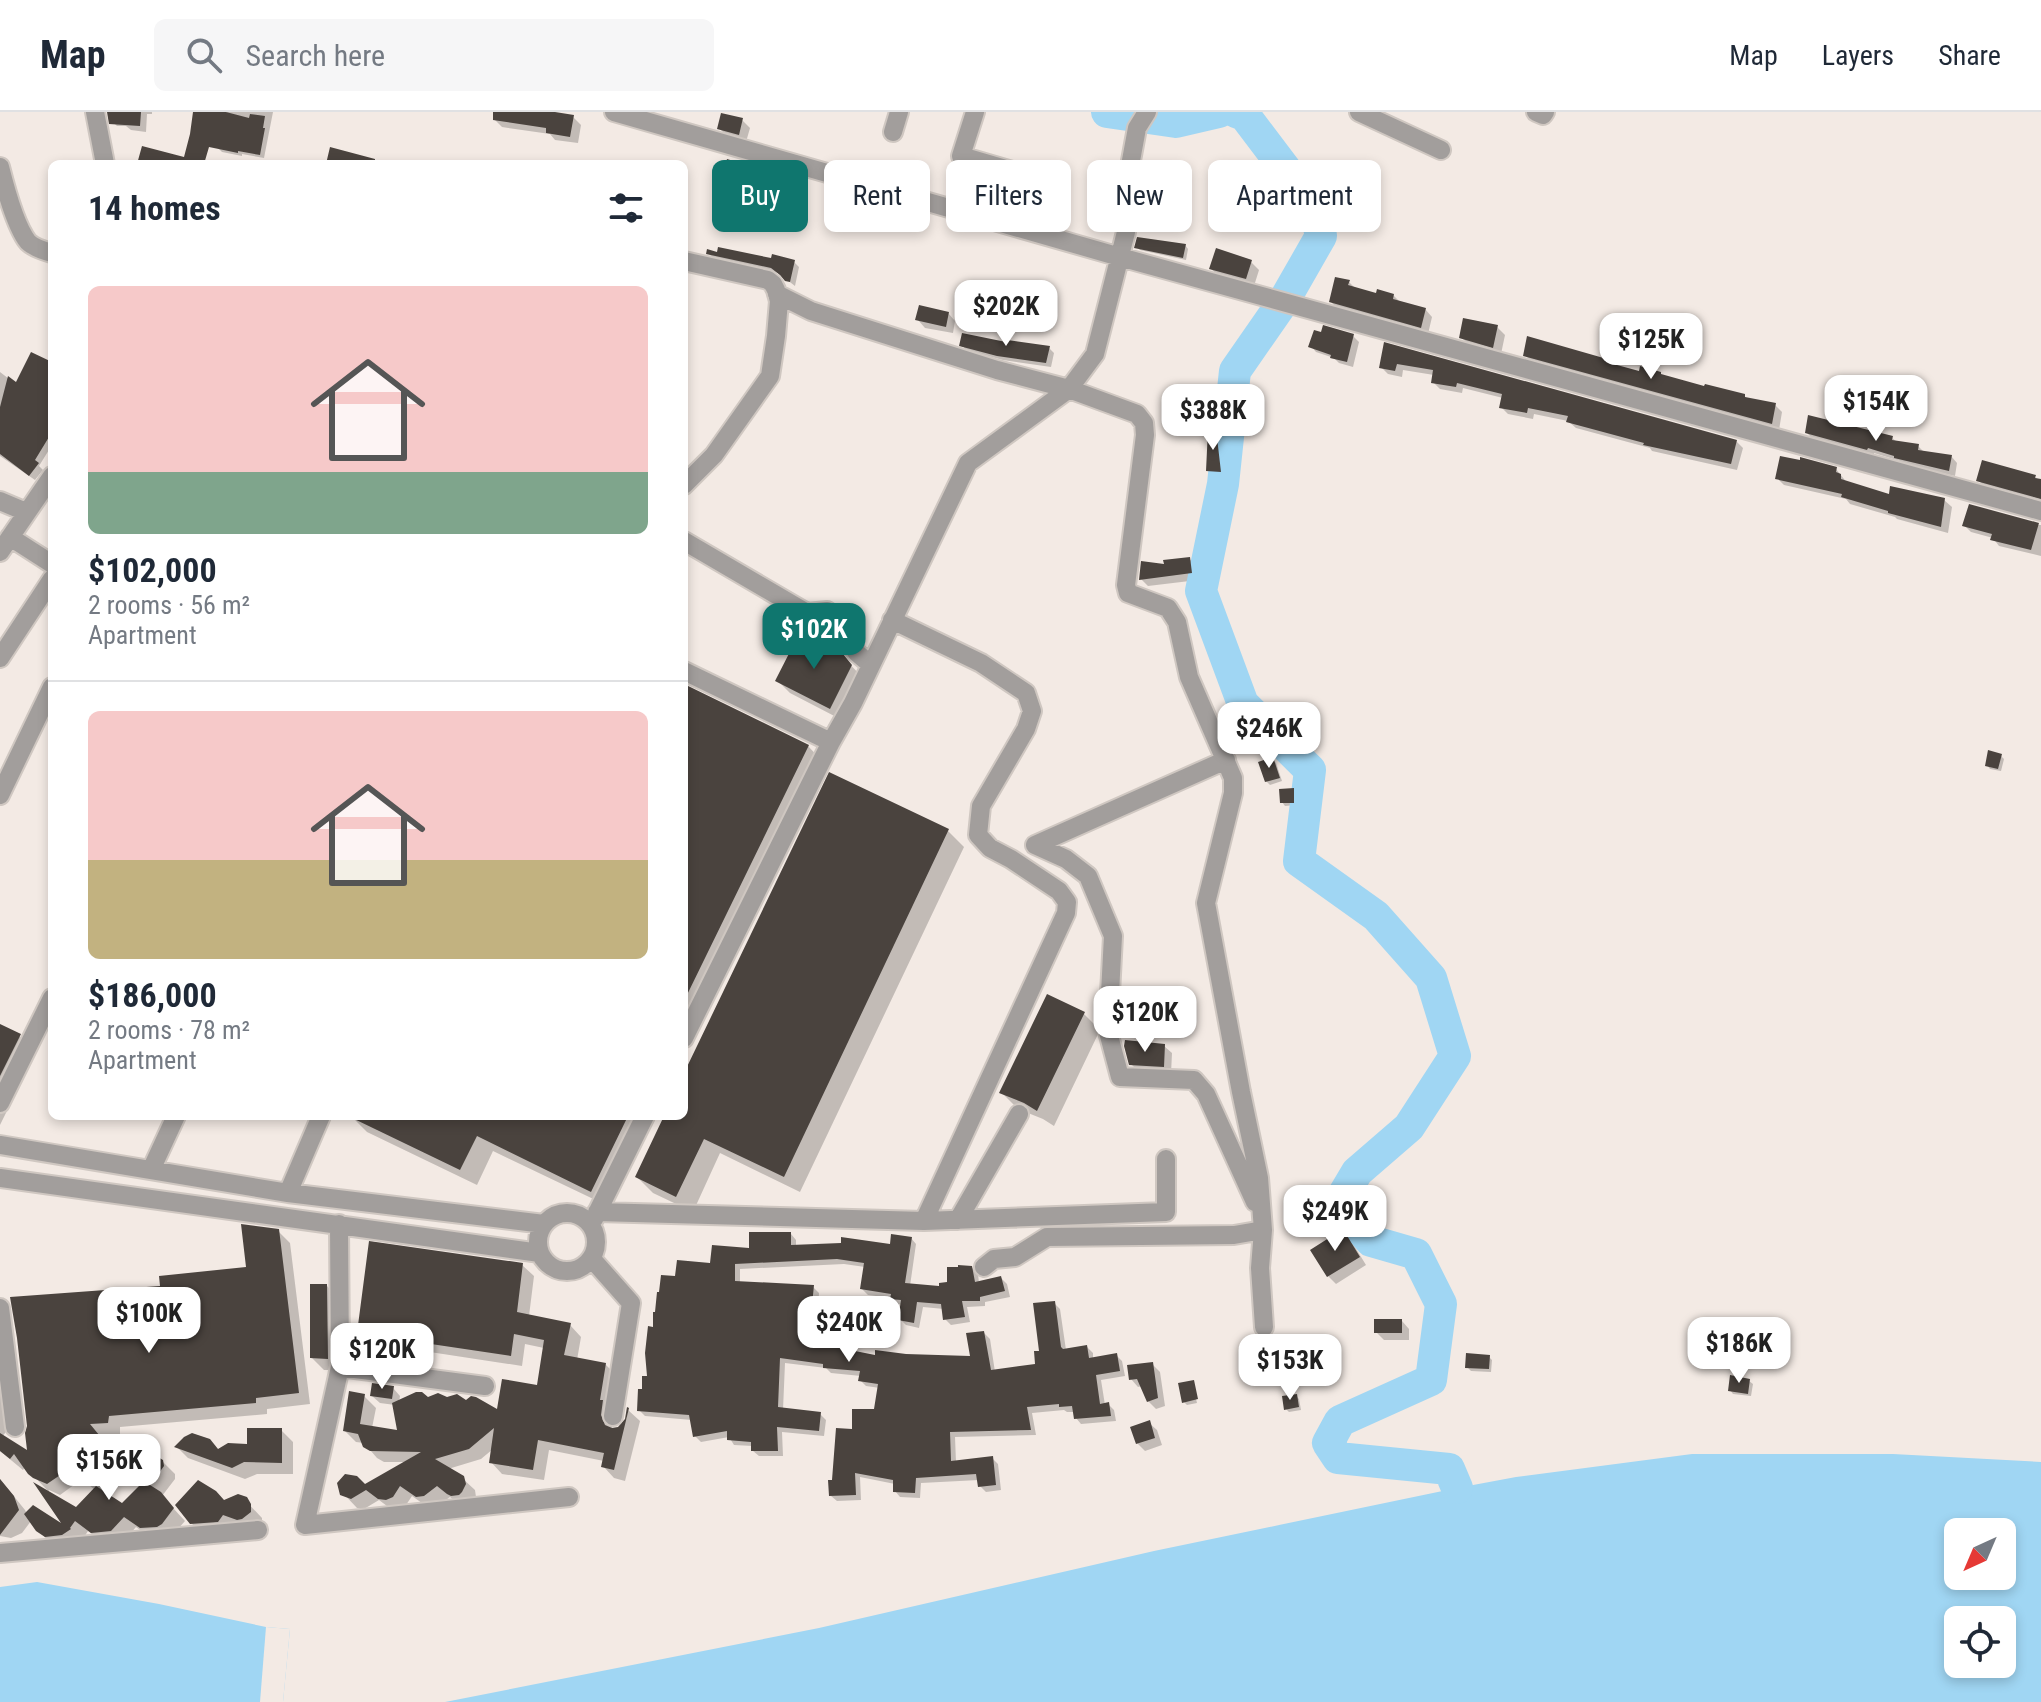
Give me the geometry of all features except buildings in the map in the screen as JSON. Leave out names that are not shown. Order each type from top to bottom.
[{"type":"street","points":[[95,112],[104,160]]},
{"type":"street","points":[[614,112],[1120,257],[2041,511]]},
{"type":"street","points":[[893,132],[899,112]]},
{"type":"street","points":[[975,112],[961,156],[975,160]]},
{"type":"street","points":[[1536,112],[1543,115],[1545,112]]},
{"type":"street","points":[[1368,114],[1441,150]]},
{"type":"street","points":[[688,1030],[871,665],[968,463],[1069,389],[1095,354],[1126,232],[1130,166],[1142,120]]},
{"type":"street","points":[[0,167],[28,242],[48,252]]},
{"type":"street","points":[[688,262],[768,280],[773,284],[779,301],[770,376],[714,455],[688,481]]},
{"type":"street","points":[[777,294],[811,311],[997,370],[1069,389],[1137,414],[1144,423],[1126,585],[1128,593],[1168,608],[1177,622],[1189,677],[1233,778],[1233,793],[1206,903],[1259,1178],[1264,1327]]},
{"type":"street","points":[[48,482],[5,545],[48,562]]},
{"type":"street","points":[[0,501],[26,512]]},
{"type":"street","points":[[688,543],[807,613],[827,611],[857,653],[871,665]]},
{"type":"street","points":[[0,658],[48,585]]},
{"type":"street","points":[[892,620],[981,663],[1026,693],[1032,711],[1026,729],[981,806],[978,835],[990,848],[1059,891],[1067,902],[1066,913],[924,1221]]},
{"type":"street","points":[[688,673],[831,742]]},
{"type":"street","points":[[0,795],[48,695]]},
{"type":"street","points":[[1226,760],[1035,845],[1066,859],[1088,876],[1113,936],[1108,1032],[1120,1077],[1194,1080],[1206,1094],[1262,1222]]},
{"type":"street","points":[[0,1103],[48,1006]]},
{"type":"street","points":[[958,1220],[1019,1114]]},
{"type":"street","points":[[151,1170],[174,1120]]},
{"type":"street","points":[[288,1193],[319,1120]]},
{"type":"street","points":[[643,1120],[594,1219],[597,1242],[592,1259],[569,1271],[552,1267],[540,1253],[538,1238],[544,1224],[559,1214],[568,1213],[585,1219],[594,1219],[924,1221],[1166,1212],[1166,1159]]},
{"type":"street","points":[[0,1145],[288,1193],[544,1224]]},
{"type":"street","points":[[0,1178],[540,1253]]},
{"type":"street","points":[[984,1267],[994,1259],[1015,1257],[1047,1237],[1234,1235],[1262,1222]]},
{"type":"street","points":[[339,1224],[340,1367],[305,1525],[569,1497]]},
{"type":"street","points":[[592,1259],[631,1303],[613,1416]]},
{"type":"street","points":[[1,1316],[15,1427]]},
{"type":"street","points":[[340,1367],[485,1386]]},
{"type":"street","points":[[0,1553],[258,1530]]},
{"type":"water","points":[[1692,1454],[1893,1454],[2041,1462],[2041,1702],[445,1702],[819,1628],[1154,1551],[1516,1477]]},
{"type":"water","points":[[37,1582],[266,1627],[290,1629],[283,1702],[0,1702],[0,1587]]},
{"type":"pier","points":[[266,1627],[290,1629],[283,1702],[260,1702]]},
{"type":"waterway","points":[[1107,112],[1176,122],[1219,112]]},
{"type":"waterway","points":[[1236,112],[1244,115],[1295,182],[1321,236],[1285,299],[1235,371],[1223,484],[1201,591],[1243,704],[1310,770],[1299,861],[1376,916],[1431,978],[1455,1056],[1409,1127],[1357,1172],[1338,1204],[1371,1241],[1416,1254],[1441,1304],[1431,1380],[1340,1421],[1328,1443],[1338,1458],[1449,1469],[1457,1488]]}]
